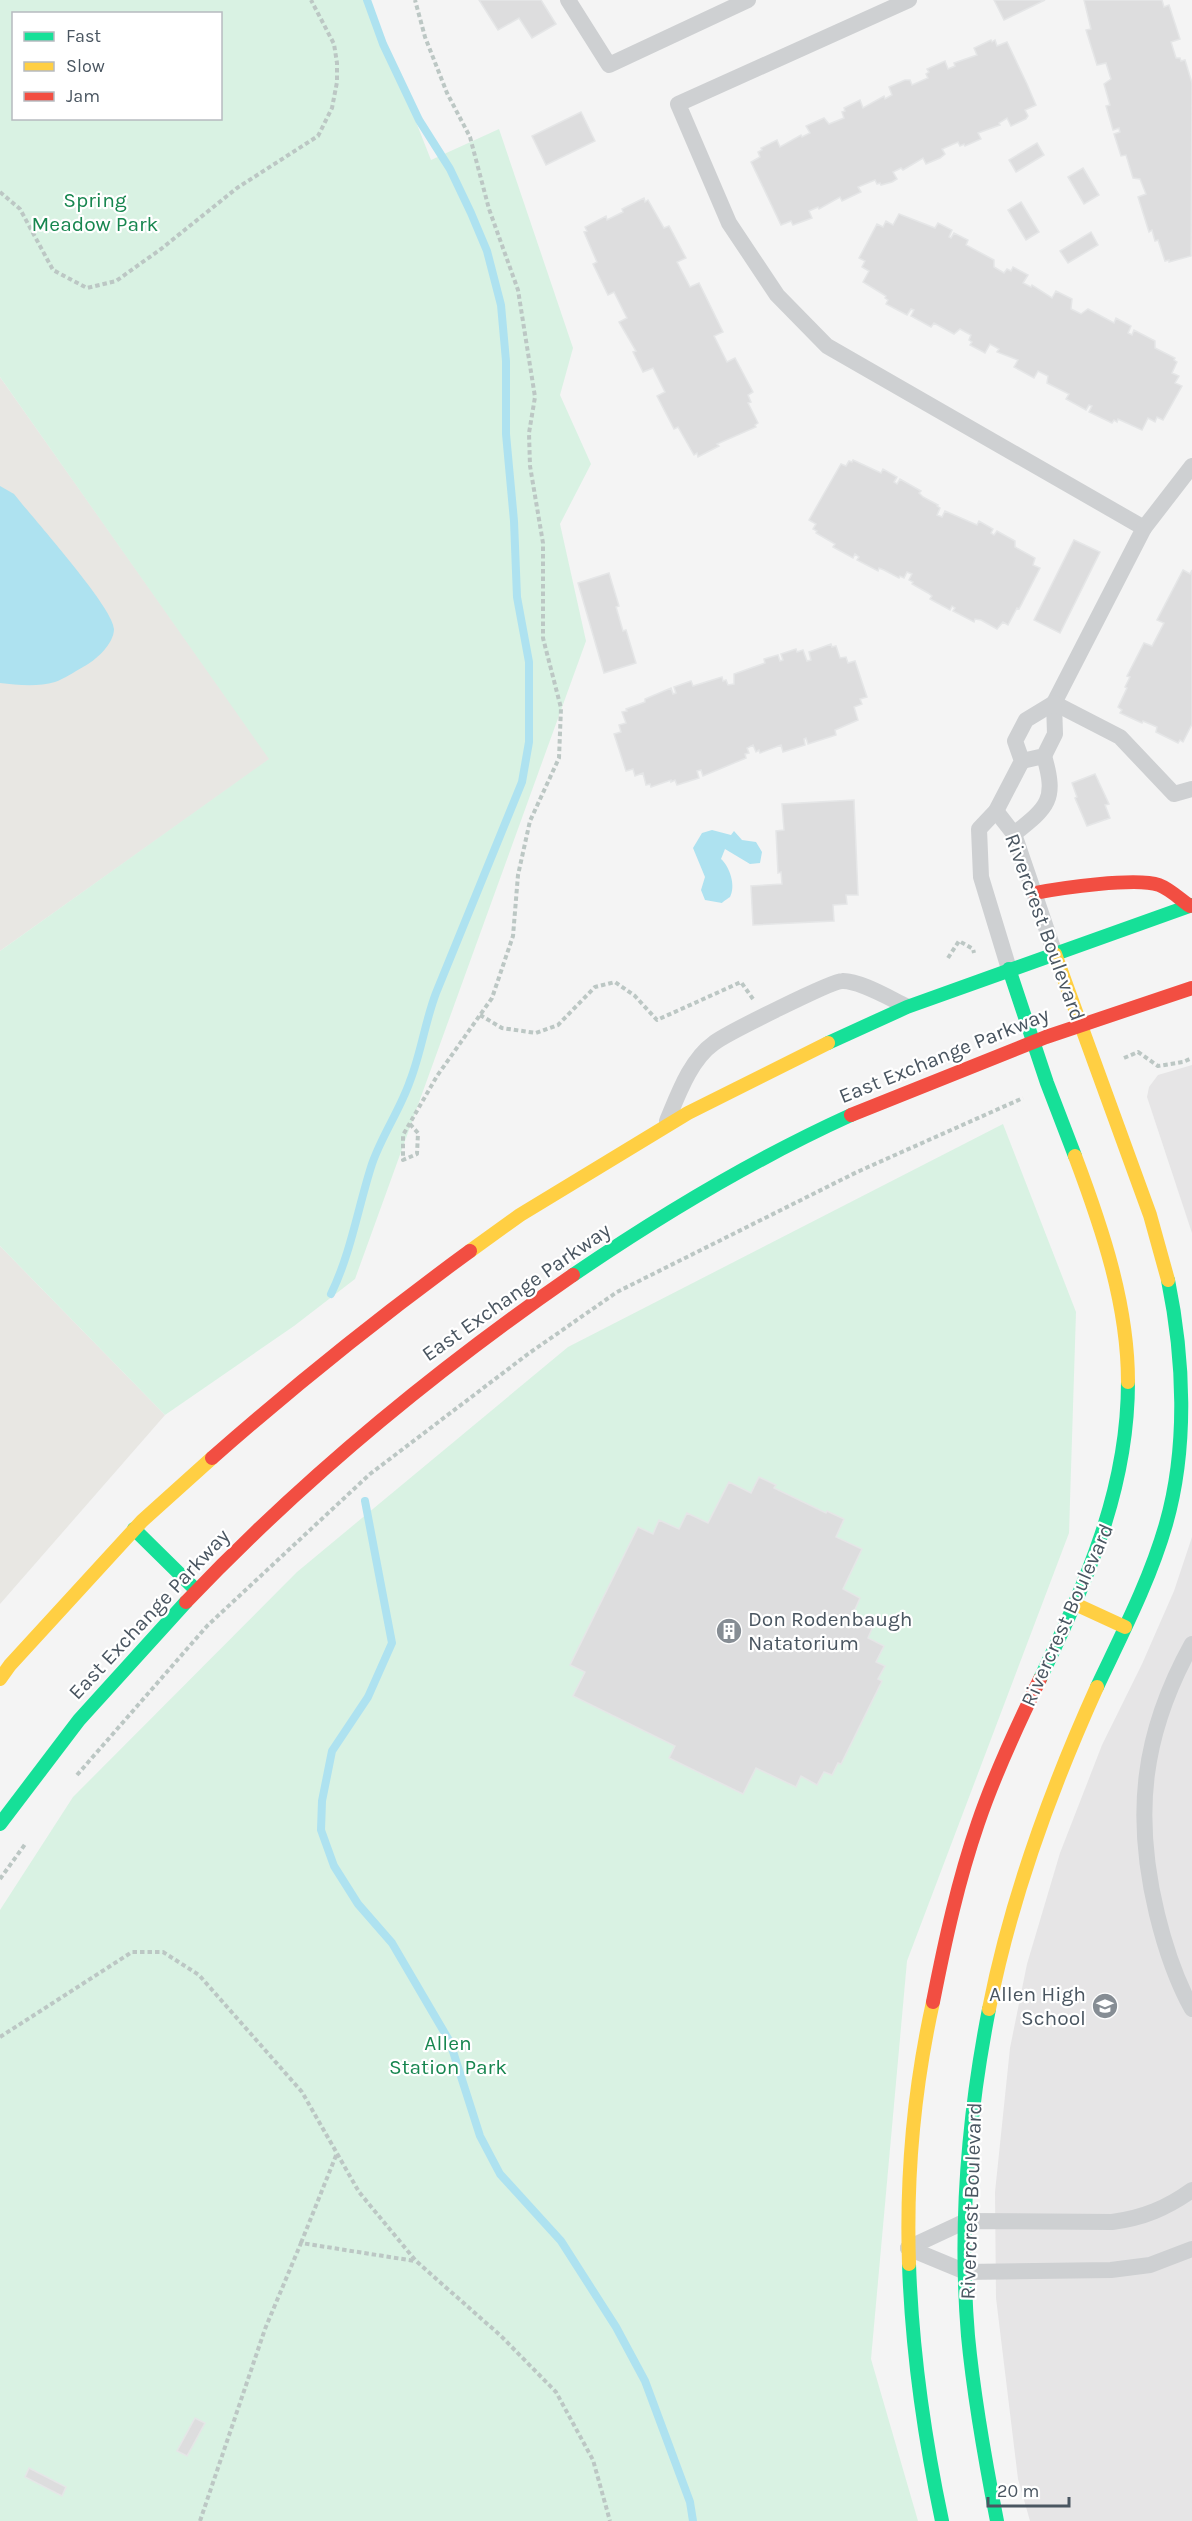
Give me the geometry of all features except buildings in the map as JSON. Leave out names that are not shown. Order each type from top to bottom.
[{"type":"street","points":[[1035,893],[1066,887],[1129,883],[1159,885],[1191,905]]},
{"type":"street","points":[[0,1679],[10,1665],[135,1529],[263,1413],[381,1316],[519,1215],[663,1128],[760,1075],[907,1007],[1191,905]]},
{"type":"street","name":"Rivercrest Boulevard","points":[[997,2521],[981,2446],[972,2376],[966,2272],[967,2170],[974,2093],[985,2017],[1004,1933],[1026,1861],[1053,1787],[1156,1555],[1173,1497],[1179,1428],[1178,1358],[1169,1285],[1157,1239],[1055,954]]},
{"type":"street","name":"Rivercrest Boulevard","points":[[942,2521],[914,2366],[911,2333],[908,2248],[911,2151],[919,2076],[954,1898],[997,1773],[1105,1533],[1123,1461],[1128,1414],[1127,1343],[1119,1289],[1111,1257],[1009,969]]},
{"type":"street","name":"East Exchange Parkway","points":[[0,1824],[66,1736],[122,1670],[196,1590],[304,1484],[369,1427],[494,1330],[610,1251],[712,1188],[813,1132],[866,1107],[1034,1041],[1192,988]]},
{"type":"street","points":[[135,1529],[196,1590]]},
{"type":"street","points":[[1075,1604],[1125,1627]]},
{"type":"lane","points":[[568,0],[609,65],[748,0]]},
{"type":"lane","points":[[909,0],[678,104],[729,223],[777,295],[828,346],[1144,528]]},
{"type":"lane","points":[[1014,834],[1046,806],[1051,780],[1044,756],[1055,734],[1054,703],[1144,528],[1192,466]]},
{"type":"lane","points":[[996,811],[1022,761],[1015,741],[1026,720],[1054,703]]},
{"type":"lane","points":[[1054,703],[1120,737],[1174,794],[1192,789]]},
{"type":"lane","points":[[1022,761],[1044,756]]},
{"type":"lane","name":"Rivercrest Boulevard","points":[[1009,969],[981,877],[979,829],[996,811],[1014,834],[1055,954]]},
{"type":"lane","points":[[663,1128],[684,1083],[697,1061],[713,1043],[810,994],[842,981],[862,986],[907,1007]]},
{"type":"lane","points":[[1192,1644],[1169,1690],[1156,1730],[1147,1776],[1144,1826],[1147,1865],[1161,1928],[1180,1984],[1192,2009]]},
{"type":"lane","points":[[908,2248],[966,2222],[1112,2222],[1133,2219],[1160,2210],[1192,2190]]},
{"type":"lane","points":[[908,2248],[966,2272],[1111,2270],[1150,2265],[1192,2249]]},
{"type":"path","points":[[0,192],[20,209],[53,270],[87,288],[116,281],[161,249],[237,188],[318,136],[332,108],[337,82],[337,63],[334,44],[311,0]]},
{"type":"path","points":[[410,1124],[418,1133],[417,1154],[403,1160],[403,1135],[437,1076],[492,998],[513,936],[518,875],[530,821],[559,758],[561,708],[543,638],[543,543],[530,466],[529,433],[535,397],[518,290],[489,209],[470,137],[447,93],[425,37],[415,0]]},
{"type":"path","points":[[940,962],[950,957],[959,941]]},
{"type":"path","points":[[480,1015],[502,1028],[536,1033],[558,1025],[595,987],[615,982],[635,996],[657,1020],[741,982],[755,1002]]},
{"type":"path","points":[[1125,1058],[1138,1052],[1158,1066],[1183,1062],[1192,1058]]},
{"type":"path","points":[[72,1781],[207,1626],[224,1610],[370,1474],[528,1354],[617,1292],[857,1172],[1026,1097]]},
{"type":"path","points":[[0,1879],[32,1834]]},
{"type":"path","points":[[0,2037],[132,1952],[163,1952],[199,1975],[302,2092],[359,2193],[416,2261],[501,2336],[556,2392],[593,2460],[610,2521]]},
{"type":"path","points":[[200,2521],[265,2329],[337,2153]]},
{"type":"path","points":[[300,2243],[416,2261]]},
{"type":"shaded area","points":[[0,377],[270,759],[0,951]]},
{"type":"shaded area","points":[[1192,1065],[1192,1233],[1147,1097],[1149,1087],[1158,1075]]},
{"type":"shaded area","points":[[0,1246],[165,1415],[0,1604]]},
{"type":"shaded area","name":"Allen High School","points":[[1192,1537],[1192,2521],[1030,2521],[1018,2479],[996,2298],[995,2192],[1010,2048],[1027,1964],[1060,1853],[1102,1745],[1142,1664],[1174,1591]]},
{"type":"green space","name":"Spring Meadow Park","points":[[0,0],[368,0],[431,160],[499,129],[573,348],[560,395],[591,464],[560,524],[586,641],[355,1279],[294,1326],[165,1415],[0,1246],[0,951],[269,759],[0,377]]},
{"type":"green space","name":"Allen Station Park","points":[[1003,1124],[1076,1312],[1069,1533],[907,1961],[871,2359],[918,2521],[0,2521],[0,1910],[73,1797],[297,1572],[568,1347]]},
{"type":"water","points":[[0,486],[14,494],[87,583],[101,602],[114,629],[111,640],[98,656],[65,677],[48,684],[0,683]]},
{"type":"water","points":[[712,830],[731,835],[734,831],[742,840],[756,842],[762,852],[760,863],[750,864],[725,849],[721,859],[729,872],[732,893],[722,903],[705,900],[701,890],[705,877],[693,848],[702,833]]},
{"type":"waterway","points":[[331,1294],[349,1246],[372,1164],[406,1092],[436,993],[522,782],[529,742],[529,662],[517,597],[514,521],[506,434],[506,361],[501,305],[487,251],[471,213],[450,169],[419,120],[383,44],[367,0]]},
{"type":"waterway","points":[[365,1501],[392,1643],[368,1697],[332,1751],[322,1801],[321,1830],[334,1866],[358,1904],[392,1943],[450,2042],[480,2136],[500,2174],[561,2241],[616,2327],[645,2381],[690,2502],[693,2521]]},
{"type":"traffic: fast","points":[[828,1043],[907,1007],[1192,905]]},
{"type":"traffic: fast","points":[[1009,969],[1047,1083],[1075,1156]]},
{"type":"traffic: fast","points":[[573,1275],[709,1189],[779,1150],[851,1115]]},
{"type":"traffic: fast","points":[[1097,1687],[1152,1566],[1173,1495],[1181,1434],[1181,1402],[1178,1340],[1168,1280]]},
{"type":"traffic: fast","points":[[1040,1679],[1088,1571],[1112,1498],[1121,1461],[1128,1382]]},
{"type":"traffic: fast","points":[[134,1529],[196,1590]]},
{"type":"traffic: fast","points":[[0,1824],[79,1720],[186,1602]]},
{"type":"traffic: fast","points":[[989,2009],[976,2090],[967,2172],[965,2295],[970,2360],[997,2521]]},
{"type":"traffic: fast","points":[[909,2264],[920,2393],[942,2521]]},
{"type":"traffic: slow","points":[[1055,954],[1150,1215],[1168,1280]]},
{"type":"traffic: slow","points":[[470,1251],[520,1215],[688,1113],[828,1043]]},
{"type":"traffic: slow","points":[[1075,1156],[1112,1267],[1124,1324],[1128,1382]]},
{"type":"traffic: slow","points":[[0,1679],[10,1665],[142,1521],[212,1458]]},
{"type":"traffic: slow","points":[[1075,1604],[1125,1627]]},
{"type":"traffic: slow","points":[[989,2009],[1020,1885],[1063,1765],[1097,1687]]},
{"type":"traffic: slow","points":[[909,2264],[910,2165],[916,2099],[933,2002]]},
{"type":"traffic: jam","points":[[1035,893],[1098,884],[1148,883],[1163,887],[1190,906]]},
{"type":"traffic: jam","points":[[851,1115],[1046,1037],[1192,988]]},
{"type":"traffic: jam","points":[[212,1458],[339,1352],[470,1251]]},
{"type":"traffic: jam","points":[[186,1602],[276,1513],[371,1429],[470,1350],[573,1275]]},
{"type":"traffic: jam","points":[[933,2002],[952,1911],[978,1823],[1007,1750],[1040,1679]]},
{"type":"place","name":"Don Rodenbaugh Natatorium","points":[[729,1631]]},
{"type":"place","name":"Allen High School","points":[[1105,2006]]}]
